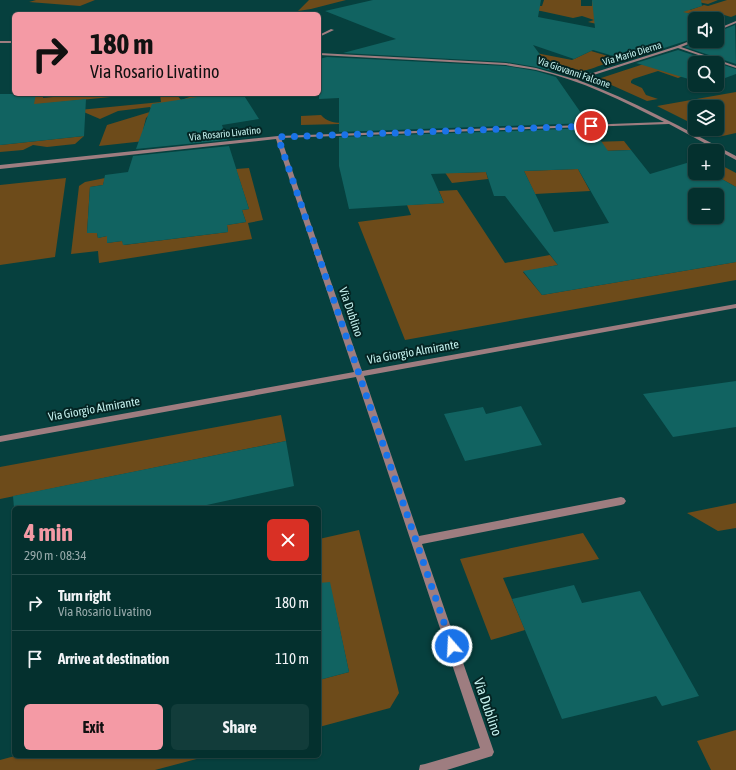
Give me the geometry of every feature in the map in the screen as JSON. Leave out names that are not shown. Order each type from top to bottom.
[{"type":"street","points":[[724,27],[736,22]]},
{"type":"street","points":[[321,35],[332,30]]},
{"type":"street","points":[[0,42],[12,42]]},
{"type":"street","name":"Via Mario Dierna","points":[[574,80],[688,43]]},
{"type":"street","points":[[678,47],[736,67]]},
{"type":"street","name":"Via Giovanni Falcone","points":[[321,54],[513,65],[549,71],[608,93],[736,158]]},
{"type":"street","name":"Via Rosario Livatino","points":[[0,167],[278,137],[669,123]]},
{"type":"street","name":"Via Dublino","points":[[278,137],[488,752],[425,770]]},
{"type":"street","name":"Via Giorgio Almirante","points":[[0,439],[358,373],[736,306]]},
{"type":"street","points":[[416,541],[621,501]]},
{"type":"shaded area","points":[[36,0],[95,0],[80,6],[29,2]]},
{"type":"shaded area","points":[[309,0],[346,0],[298,11]]},
{"type":"shaded area","points":[[513,0],[521,5],[542,6],[544,0],[581,0],[581,6],[592,6],[592,1],[718,0],[708,4],[693,1],[690,10],[727,0],[736,0],[736,15],[731,17],[724,15],[724,12],[688,12],[688,13],[642,29],[673,41],[588,22],[594,20],[582,16],[573,18],[541,11],[511,9]]},
{"type":"shaded area","points":[[524,49],[572,60],[591,51],[618,59],[590,69],[576,72],[555,67]]},
{"type":"shaded area","points":[[662,58],[683,76],[678,78],[658,71],[631,81],[631,83],[642,88],[646,95],[658,99],[647,101],[598,79]]},
{"type":"shaded area","points":[[736,92],[736,133],[724,136],[724,100],[691,100]]},
{"type":"shaded area","points":[[18,96],[43,96],[43,98],[63,96],[121,96],[0,108],[0,98]]},
{"type":"shaded area","points":[[160,96],[178,96],[181,100],[192,96],[205,96],[153,111],[150,107],[118,111],[100,119],[79,110],[161,102]]},
{"type":"shaded area","points":[[688,101],[688,122],[657,106]]},
{"type":"shaded area","points":[[153,111],[146,118],[143,130],[181,137],[99,146],[107,125]]},
{"type":"shaded area","points":[[321,115],[333,122],[379,123],[301,125],[301,116]]},
{"type":"shaded area","points":[[84,136],[75,144],[47,147],[33,145],[23,150],[0,152],[0,145]]},
{"type":"shaded area","points":[[624,141],[631,150],[450,156],[455,173],[486,172],[488,179],[452,183],[428,147]]},
{"type":"shaded area","points":[[724,167],[736,173],[736,187],[724,180]]},
{"type":"shaded area","points":[[249,168],[263,220],[248,223],[252,239],[99,263],[98,251],[71,254],[79,186],[85,182],[105,178],[103,185],[90,187],[87,233],[97,233],[98,238],[107,236],[107,243],[122,241],[124,245],[228,232],[227,225],[246,222],[242,210],[249,209],[236,169]]},
{"type":"shaded area","points":[[578,169],[590,191],[535,194],[524,171]]},
{"type":"shaded area","points":[[66,178],[55,257],[0,265],[0,185]]},
{"type":"shaded area","points":[[457,190],[505,263],[550,255],[558,265],[523,272],[542,295],[736,262],[736,280],[405,340],[358,222],[411,215],[407,205],[444,203],[439,191]]},
{"type":"shaded area","points":[[281,415],[286,441],[0,499],[0,467]]},
{"type":"shaded area","points":[[736,503],[736,528],[718,531],[687,513]]},
{"type":"shaded area","points":[[359,530],[399,693],[390,708],[321,726],[321,679],[349,672],[334,603],[321,606],[321,539]]},
{"type":"shaded area","points":[[583,533],[599,559],[503,578],[525,630],[491,640],[460,559]]},
{"type":"shaded area","points":[[736,730],[736,770],[711,770],[697,741]]},
{"type":"shaded area","points":[[12,757],[200,758],[155,770],[0,770],[0,760]]},
{"type":"building","points":[[373,0],[541,0],[538,17],[595,28],[592,0],[701,0],[702,6],[683,12],[688,13],[688,40],[627,60],[593,50],[574,59],[533,45],[552,71],[506,62],[343,53],[396,39],[325,11]]},
{"type":"building","points":[[735,25],[736,64],[724,60],[724,56],[712,56],[688,48],[724,48],[724,29]]},
{"type":"building","points":[[678,50],[696,56],[688,56],[688,79],[636,63]]},
{"type":"building","points":[[327,57],[506,66],[536,71],[556,77],[588,123],[339,132],[339,98],[319,99],[319,96],[321,96],[321,58]]},
{"type":"building","points":[[724,65],[736,69],[736,74],[724,78]]},
{"type":"building","points":[[0,94],[12,94],[12,96],[36,96],[34,104],[86,99],[84,136],[0,145]]},
{"type":"building","points":[[204,96],[244,96],[259,119],[222,125],[227,140],[136,149],[152,104]]},
{"type":"building","points":[[592,128],[608,151],[631,150],[650,174],[688,163],[688,180],[724,180],[736,187],[736,262],[542,295],[523,271],[558,265],[505,196],[494,196],[486,172],[431,174],[444,203],[349,209],[339,166],[339,137]],"holes":[[[578,169],[609,223],[554,232],[524,171]]]},
{"type":"building","points":[[229,146],[249,209],[242,210],[246,222],[227,225],[228,232],[123,245],[122,241],[107,243],[107,236],[98,238],[97,233],[87,233],[90,187],[103,185],[105,175],[128,172],[133,156]]},
{"type":"building","points":[[736,381],[736,427],[673,437],[643,394]]},
{"type":"building","points":[[521,406],[542,445],[465,461],[444,414],[483,407],[486,414]]},
{"type":"building","points":[[286,441],[294,486],[202,506],[14,506],[13,496]]},
{"type":"building","points":[[330,582],[349,672],[321,679],[321,583]]},
{"type":"building","points":[[574,585],[582,603],[640,591],[699,696],[662,706],[656,696],[562,719],[512,599]]},
{"type":"route","points":[[452,646],[278,137],[591,126]]}]
